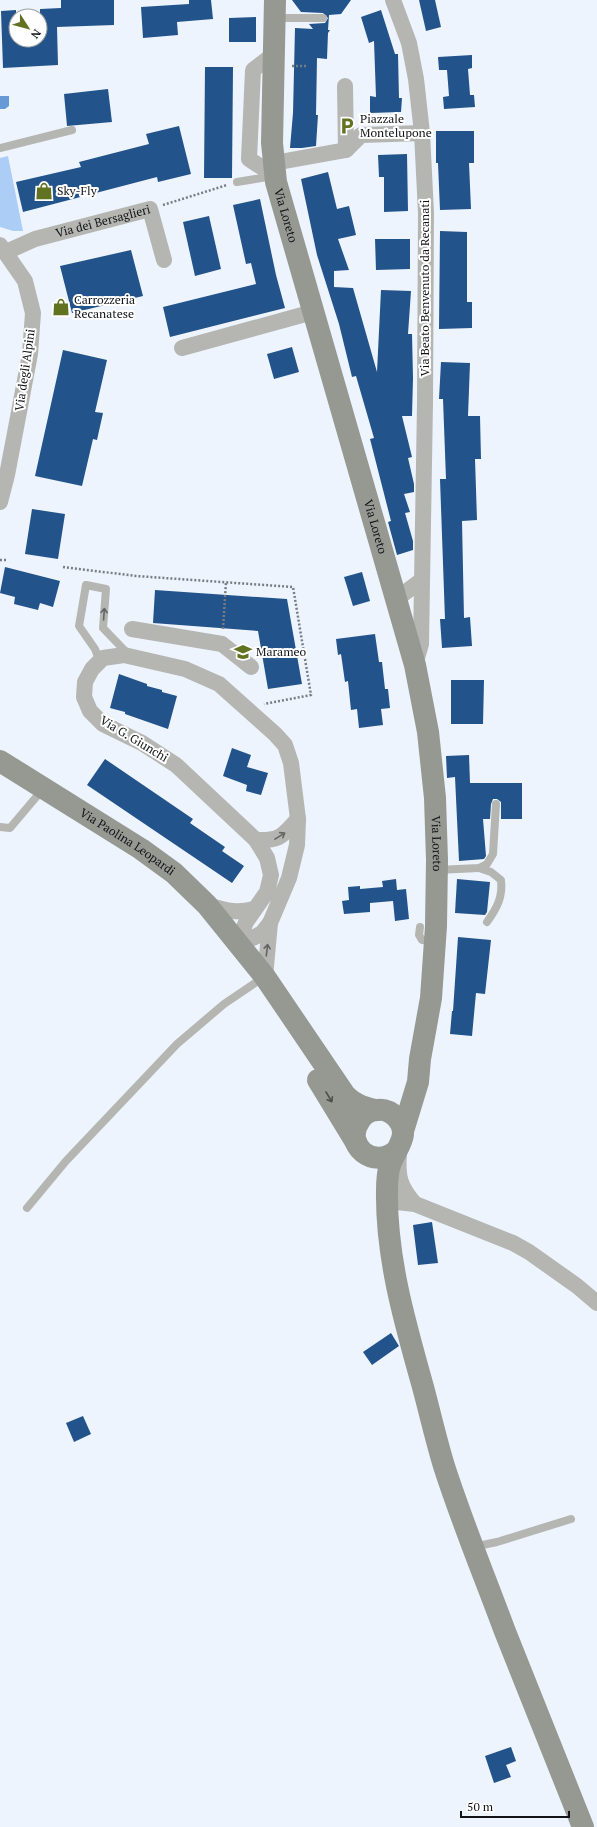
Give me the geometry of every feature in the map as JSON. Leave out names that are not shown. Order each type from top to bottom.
[{"type":"main road","name":"Via Loreto","points":[[275,9],[272,143],[274,169],[313,312],[415,665],[428,732],[433,776],[437,870],[435,942],[431,998],[420,1059],[418,1082],[400,1142],[390,1165],[387,1179],[387,1201],[393,1265],[408,1333],[444,1466],[473,1547],[583,1827]]},
{"type":"main road","name":"Via Paolina Leopardi","points":[[0,761],[152,857],[174,873],[207,905],[238,943],[345,1095],[353,1103],[361,1107],[379,1110]]},
{"type":"main road","name":"Via Paolina Leopardi","points":[[262,979],[360,1148]]},
{"type":"main road","name":"Via Loreto","points":[[379,1110],[396,1101],[405,1089],[420,1059]]},
{"type":"main road","points":[[360,1148],[371,1157],[381,1158],[390,1156],[400,1142],[397,1117],[379,1110],[365,1114],[358,1123],[355,1133],[360,1148],[378,1189],[387,1201]]},
{"type":"street","name":"Via Beato Benvenuto da Recanati","points":[[392,0],[409,43],[416,79],[422,134],[426,213],[421,644],[415,665]]},
{"type":"street","points":[[345,86],[346,150]]},
{"type":"street","points":[[274,169],[346,150],[361,135],[422,134]]},
{"type":"street","name":"Via dei Bersaglieri","points":[[3,248],[150,209],[164,260]]},
{"type":"street","name":"Via degli Alpini","points":[[0,502],[7,475],[30,354],[33,313],[26,281],[3,248]]},
{"type":"street","points":[[182,348],[313,312]]},
{"type":"street","points":[[395,600],[422,580]]},
{"type":"street","points":[[132,629],[222,644],[251,667]]},
{"type":"street","points":[[100,662],[110,656],[130,656],[185,669],[207,678],[219,684],[275,734],[285,745],[291,763],[298,819],[297,845],[289,878],[270,923],[262,979]]},
{"type":"street","name":"Via G. Giunchi","points":[[100,662],[92,668],[85,682],[84,698],[90,712],[103,724],[142,743],[176,764],[256,840],[267,858],[271,875],[267,892],[246,922],[238,943]]},
{"type":"street","points":[[256,840],[272,841],[283,835],[298,819]]},
{"type":"street","points":[[207,905],[231,912],[242,912],[254,909]]},
{"type":"street","points":[[238,943],[262,933],[270,923]]},
{"type":"street","points":[[400,1142],[398,1163],[399,1176],[404,1191],[416,1204]]},
{"type":"street","points":[[387,1201],[416,1204],[523,1249],[577,1286],[597,1303]]},
{"type":"lane","points":[[275,9],[323,18]]},
{"type":"lane","points":[[0,148],[72,130]]},
{"type":"lane","points":[[236,182],[274,169]]},
{"type":"lane","points":[[100,662],[95,649],[79,626],[86,585],[106,589],[103,628],[130,656]]},
{"type":"lane","points":[[0,827],[10,828],[44,788]]},
{"type":"lane","points":[[479,868],[487,864],[493,854],[496,804]]},
{"type":"lane","points":[[437,870],[479,868],[492,872],[501,880],[502,890],[497,908],[487,922]]},
{"type":"lane","points":[[420,927],[419,935],[422,940],[435,942]]},
{"type":"lane","points":[[27,1208],[66,1161],[177,1044],[224,1004],[262,979]]},
{"type":"lane","points":[[473,1547],[497,1542],[571,1519]]},
{"type":"path","points":[[150,209],[236,182]]},
{"type":"path","points":[[0,560],[6,560]]},
{"type":"path","points":[[63,568],[136,576],[293,587],[311,695],[277,702]]},
{"type":"path","points":[[222,644],[226,582]]},
{"type":"shaded area","points":[[0,96],[9,96],[9,106],[5,109],[0,109]]},
{"type":"shaded area","points":[[8,156],[23,231],[13,231],[0,227],[0,158]]},
{"type":"building","points":[[61,0],[114,0],[114,25],[57,27],[58,65],[3,68],[1,11],[8,11],[8,48],[48,48],[48,9],[61,8]]},
{"type":"building","points":[[189,0],[211,0],[213,19],[177,22],[178,35],[143,38],[141,7],[189,4]]},
{"type":"building","points":[[292,0],[351,0],[341,14],[329,15],[328,30],[330,30],[328,33],[327,59],[317,58],[316,115],[318,115],[316,146],[302,148],[290,148],[293,113],[295,28],[313,29],[309,24],[325,23],[328,18],[323,13],[301,12]]},
{"type":"building","points":[[419,0],[435,0],[441,27],[426,31]]},
{"type":"building","points":[[381,10],[395,54],[398,54],[399,98],[402,98],[401,112],[370,113],[370,96],[376,97],[374,41],[369,43],[361,17]]},
{"type":"building","points":[[256,17],[256,42],[229,42],[229,18]]},
{"type":"building","points":[[472,55],[472,68],[468,69],[470,95],[474,95],[475,107],[444,109],[443,97],[449,96],[447,70],[439,70],[438,57]]},
{"type":"building","points":[[205,67],[233,67],[232,178],[204,178]]},
{"type":"building","points":[[108,89],[112,122],[67,126],[64,94]]},
{"type":"building","points":[[179,126],[191,174],[158,182],[157,177],[23,212],[16,182],[81,167],[79,162],[149,144],[146,134]]},
{"type":"building","points":[[436,131],[474,131],[474,163],[469,163],[471,209],[440,210],[438,163],[436,163]]},
{"type":"building","points":[[407,154],[408,211],[384,212],[384,177],[379,177],[378,155]]},
{"type":"building","points":[[328,172],[337,209],[349,206],[356,235],[338,239],[349,270],[334,271],[334,287],[353,288],[377,372],[381,290],[411,291],[408,334],[412,334],[412,416],[402,416],[412,457],[408,458],[414,484],[414,492],[404,494],[410,512],[405,513],[413,541],[413,550],[397,555],[388,522],[391,521],[370,439],[374,438],[356,376],[352,377],[339,324],[317,255],[301,179]]},
{"type":"building","points":[[260,199],[276,275],[285,308],[170,337],[163,307],[256,284],[251,263],[246,264],[233,205]]},
{"type":"building","points":[[209,216],[221,269],[195,276],[183,222]]},
{"type":"building","points":[[440,231],[467,232],[467,302],[472,302],[472,328],[439,329]]},
{"type":"building","points":[[375,239],[410,239],[410,269],[376,270]]},
{"type":"building","points":[[131,250],[143,296],[72,313],[60,266]]},
{"type":"building","points":[[292,347],[299,372],[274,379],[267,354]]},
{"type":"building","points":[[63,350],[107,360],[95,412],[103,413],[97,440],[93,439],[82,486],[35,476]]},
{"type":"building","points":[[441,362],[470,363],[468,416],[480,416],[481,459],[475,459],[477,520],[462,521],[464,618],[470,617],[472,646],[442,648],[440,619],[445,619],[440,479],[446,479],[443,399],[439,399]]},
{"type":"building","points":[[32,509],[65,514],[58,559],[25,554]]},
{"type":"building","points":[[5,567],[60,581],[53,607],[40,603],[38,610],[14,604],[15,597],[0,593]]},
{"type":"building","points":[[362,572],[370,601],[353,606],[344,577]]},
{"type":"building","points":[[155,590],[287,599],[302,684],[268,689],[258,631],[153,623]]},
{"type":"building","points":[[375,634],[379,662],[382,662],[385,689],[388,689],[390,708],[381,709],[383,725],[359,728],[357,709],[351,710],[348,681],[345,682],[341,654],[338,655],[336,639]]},
{"type":"building","points":[[119,674],[147,684],[147,686],[162,690],[162,692],[177,696],[168,729],[125,714],[125,712],[110,708]]},
{"type":"building","points":[[451,680],[484,680],[483,724],[451,724]]},
{"type":"building","points":[[232,748],[251,755],[247,767],[268,773],[261,795],[246,791],[247,785],[223,776]]},
{"type":"building","points":[[469,755],[470,783],[522,783],[522,819],[501,819],[501,802],[497,799],[493,799],[491,804],[490,819],[483,819],[486,856],[484,859],[459,861],[455,777],[447,778],[446,756]]},
{"type":"building","points":[[105,759],[193,819],[190,823],[225,847],[222,851],[244,866],[232,883],[87,785]]},
{"type":"building","points":[[396,879],[397,890],[406,889],[409,919],[395,921],[393,901],[370,903],[370,912],[344,914],[342,901],[349,900],[348,887],[360,886],[360,889],[383,887],[382,881]]},
{"type":"building","points":[[457,879],[490,882],[487,912],[485,915],[455,913]]},
{"type":"building","points":[[458,937],[491,940],[485,994],[476,993],[472,1036],[450,1034]]},
{"type":"building","points":[[432,1222],[438,1263],[418,1265],[413,1225]]},
{"type":"building","points":[[391,1333],[399,1346],[372,1365],[363,1352]]},
{"type":"building","points":[[83,1416],[91,1434],[74,1442],[66,1423]]},
{"type":"building","points":[[511,1747],[516,1761],[506,1765],[511,1777],[494,1783],[485,1756]]},
{"type":"place","name":"Piazzale Montelupone","points":[[347,126]]},
{"type":"place","name":"Sky-Fly","points":[[44,191]]},
{"type":"place","name":"Carrozzeria Recanatese","points":[[61,307]]},
{"type":"place","name":"Marameo","points":[[243,652]]}]
